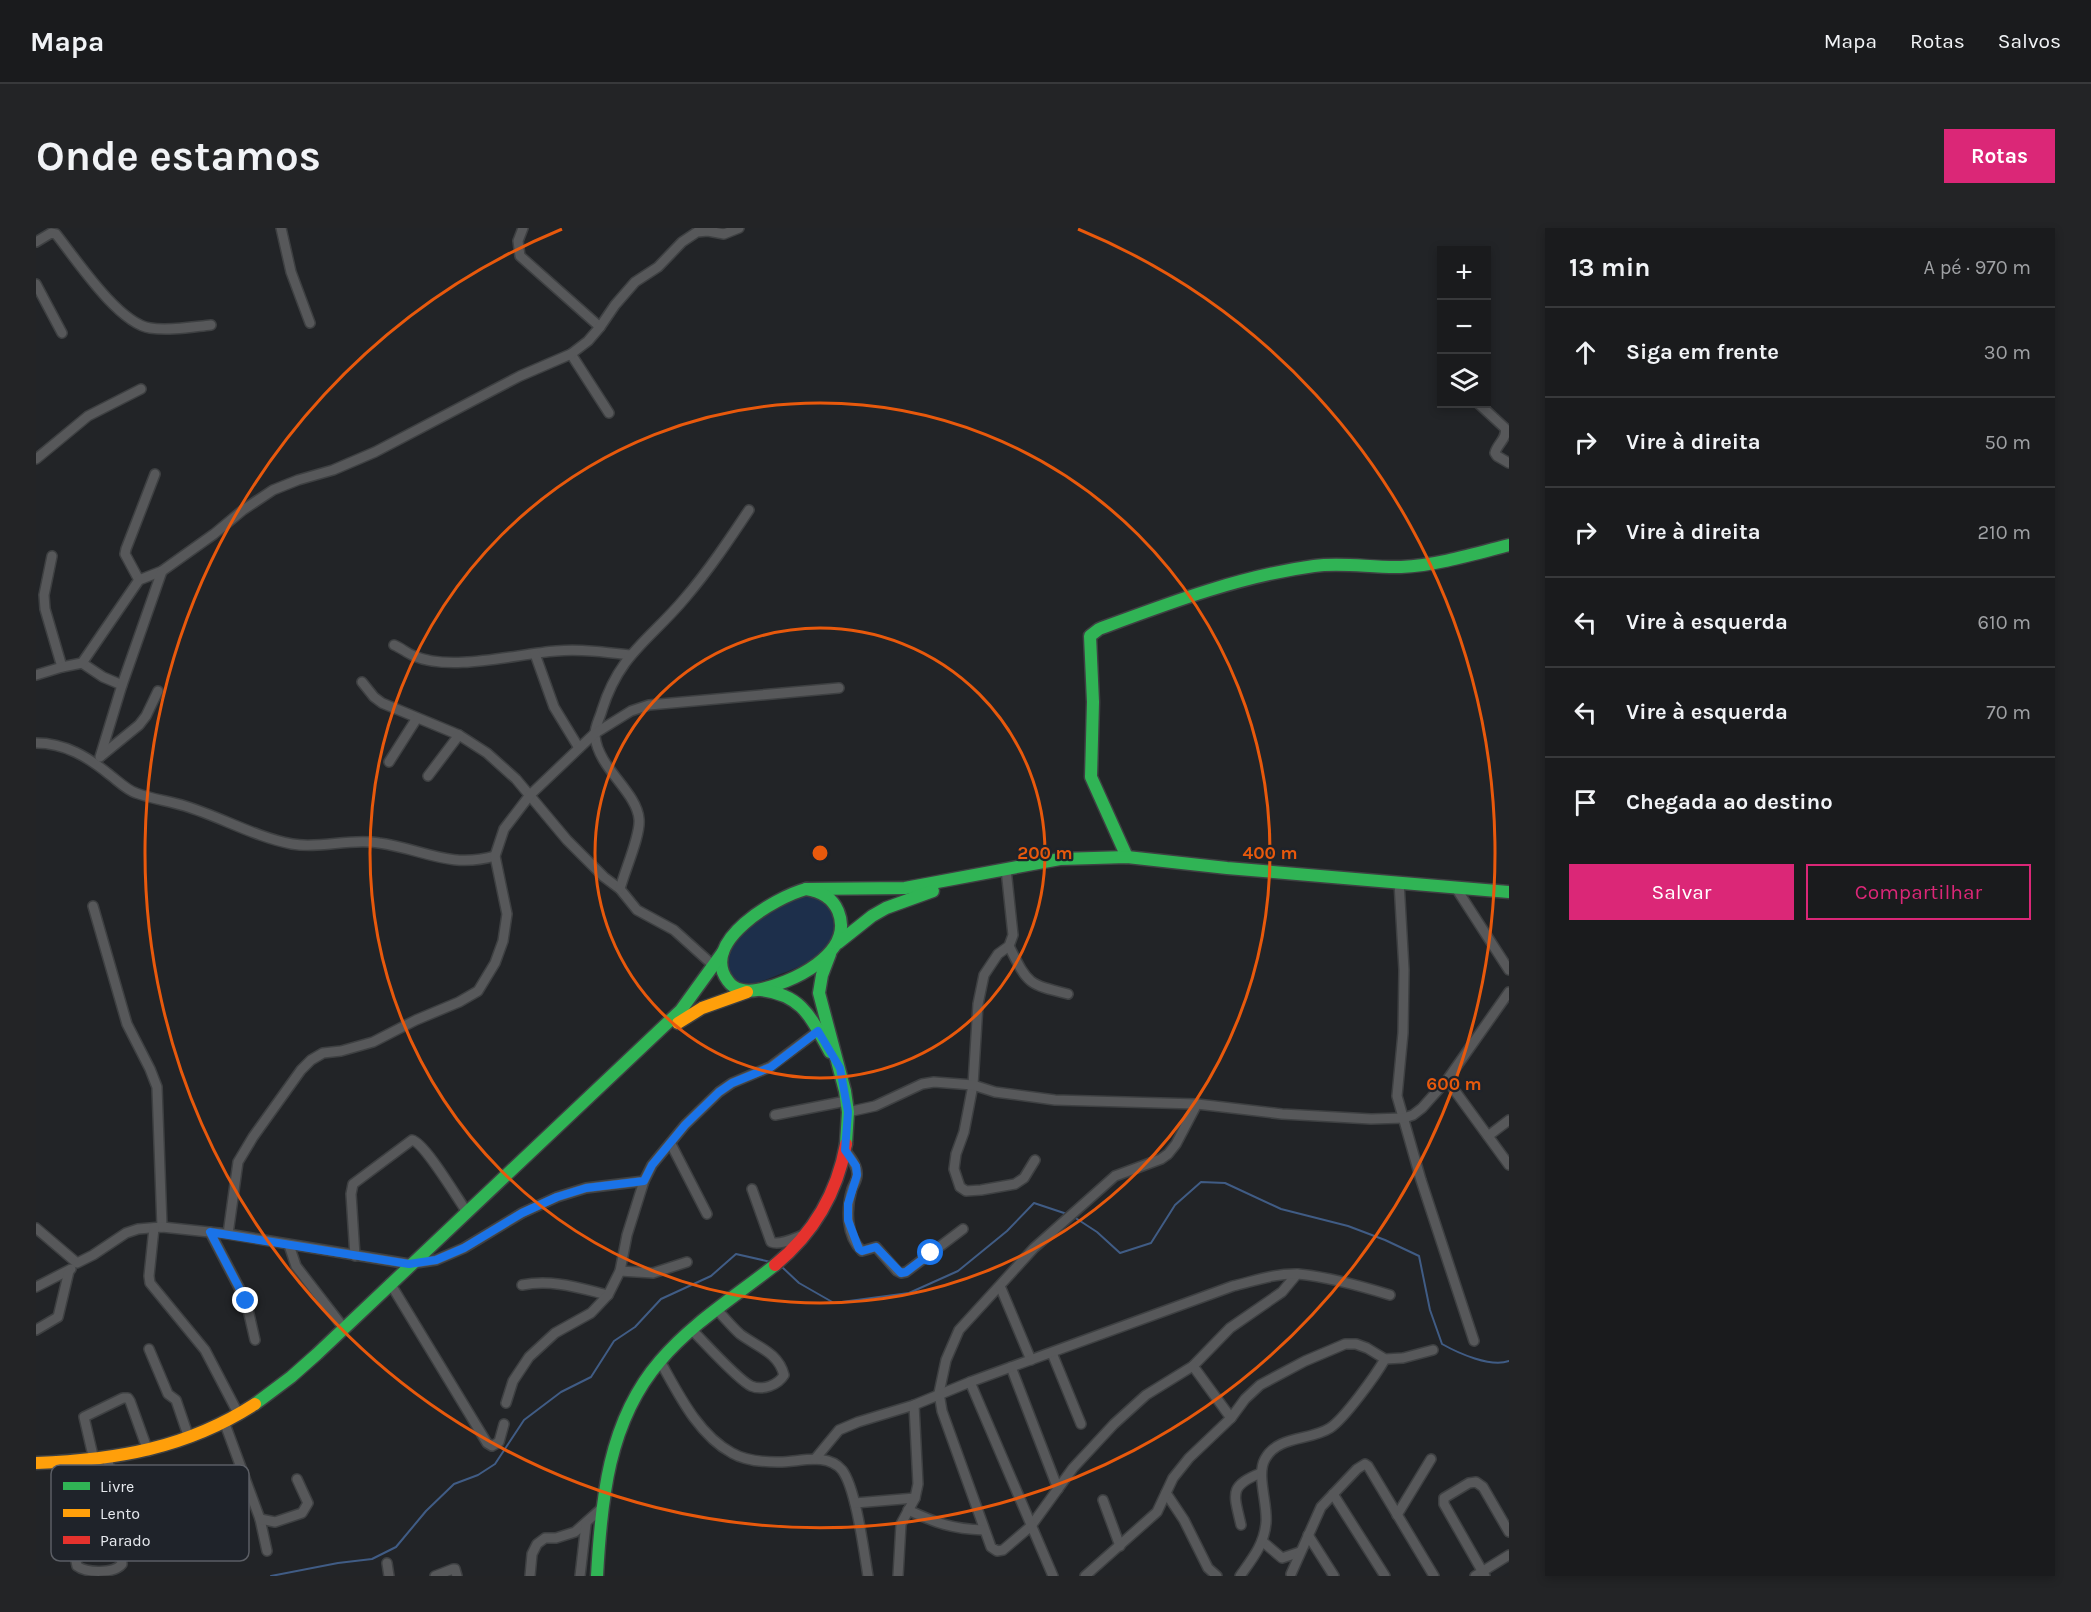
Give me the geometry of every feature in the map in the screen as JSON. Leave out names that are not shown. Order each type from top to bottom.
[{"type":"main road","points":[[1127,857],[1092,777],[1094,702],[1090,636],[1099,629],[1134,616],[1239,582],[1274,574],[1317,566],[1399,567],[1424,564],[1509,545]]},
{"type":"main road","points":[[36,1463],[108,1459],[148,1451],[225,1424],[276,1390],[295,1375],[409,1264],[681,1010],[737,931],[767,905],[794,890],[836,887],[888,890],[1060,859],[1127,857],[1227,868],[1509,892]]},
{"type":"main road","points":[[617,1070],[696,1010],[717,1001],[777,984],[814,964],[865,921],[886,908],[974,876]]},
{"type":"main road","points":[[597,1576],[605,1479],[616,1438],[646,1378],[660,1361],[693,1330],[778,1263],[811,1232],[828,1204],[839,1177],[845,1150],[847,1106],[840,1068],[820,1001],[819,988],[822,971],[842,930],[841,918],[836,906],[828,897],[818,891],[806,889]]},
{"type":"main road","points":[[723,952],[720,961],[725,978],[731,985],[740,990],[776,990],[790,995],[799,1003],[840,1068]]},
{"type":"street","points":[[280,228],[291,272],[310,323]]},
{"type":"street","points":[[523,228],[518,241],[520,255],[600,327]]},
{"type":"street","points":[[36,675],[82,663],[139,580],[162,571],[273,490],[333,470],[375,452],[520,376],[571,354],[588,341],[635,282],[657,267],[682,243],[697,232],[708,231],[724,234],[739,228]]},
{"type":"street","points":[[36,242],[51,233],[56,234],[115,308],[144,327],[152,329],[211,325]]},
{"type":"street","points":[[36,284],[62,333]]},
{"type":"street","points":[[571,354],[609,413]]},
{"type":"street","points":[[36,459],[88,416],[141,389]]},
{"type":"street","points":[[1483,408],[1505,428],[1506,433],[1495,453],[1509,463]]},
{"type":"street","points":[[139,580],[125,554],[155,474]]},
{"type":"street","points":[[620,889],[640,822],[638,810],[603,760],[594,734],[607,693],[630,655],[684,600],[718,556],[749,510]]},
{"type":"street","points":[[52,556],[44,595],[45,609],[62,667]]},
{"type":"street","points":[[97,760],[162,571]]},
{"type":"street","points":[[394,645],[415,657],[438,661],[469,661],[556,651],[600,651],[630,655]]},
{"type":"street","points":[[535,654],[554,706],[579,748]]},
{"type":"street","points":[[82,663],[103,677],[122,685]]},
{"type":"street","points":[[362,682],[382,703],[459,735],[487,753],[516,779],[567,840],[604,877],[620,889],[637,910],[674,930],[714,966]]},
{"type":"street","points":[[228,1234],[238,1162],[253,1137],[301,1070],[311,1060],[323,1053],[341,1052],[373,1042],[478,991],[495,963],[503,941],[507,914],[495,856],[504,829],[530,795],[594,734],[631,711],[649,705],[839,688]]},
{"type":"street","points":[[97,760],[139,725],[158,691]]},
{"type":"street","points":[[389,762],[417,718]]},
{"type":"street","points":[[428,776],[459,735]]},
{"type":"street","points":[[36,743],[62,746],[97,760],[133,792],[185,806],[221,821],[293,844],[376,842],[453,861],[476,862],[495,856]]},
{"type":"street","points":[[1006,869],[1013,935],[1009,946],[998,954],[984,975],[978,1004],[973,1085],[954,1169],[960,1187],[966,1191],[981,1190],[1015,1184],[1024,1178],[1035,1160]]},
{"type":"street","points":[[1399,882],[1404,970],[1403,1033],[1397,1096],[1421,1180],[1474,1341]]},
{"type":"street","points":[[1456,888],[1509,970]]},
{"type":"street","points":[[93,906],[126,1024],[157,1087],[158,1227],[148,1276],[150,1283],[205,1350],[239,1415]]},
{"type":"street","points":[[1009,946],[1027,979],[1039,987],[1068,994]]},
{"type":"street","points":[[775,1115],[847,1106],[875,1106],[922,1084],[934,1082],[973,1085],[995,1092],[1055,1100],[1197,1104],[1282,1114],[1371,1119],[1404,1118],[1422,1108],[1447,1080],[1509,992]]},
{"type":"street","points":[[506,1403],[513,1381],[529,1357],[555,1333],[591,1313],[608,1295],[620,1271],[627,1235],[644,1181],[652,1165],[685,1125],[719,1092],[732,1083],[771,1067],[818,1031]]},
{"type":"street","points":[[1447,1080],[1509,1165]]},
{"type":"street","points":[[1197,1104],[1176,1144],[1168,1154],[1161,1159],[1115,1176],[1034,1248],[959,1330],[946,1360],[939,1394],[942,1411],[992,1547],[998,1551],[1003,1550],[1031,1526],[1072,1468],[1114,1424],[1146,1395],[1193,1366],[1230,1328],[1282,1292],[1298,1274]]},
{"type":"street","points":[[1488,1136],[1509,1120]]},
{"type":"street","points":[[355,1256],[351,1194],[353,1184],[394,1151],[412,1140],[426,1152],[466,1212]]},
{"type":"street","points":[[671,1144],[707,1214]]},
{"type":"street","points":[[845,1150],[856,1166],[857,1175],[848,1204],[848,1220],[862,1251],[876,1247],[897,1271],[906,1272],[963,1229]]},
{"type":"street","points":[[36,1287],[69,1271],[77,1263],[126,1233],[158,1227],[228,1234],[409,1264],[436,1260],[464,1248],[522,1213],[557,1197],[586,1188],[644,1181]]},
{"type":"street","points":[[752,1189],[771,1242],[780,1243],[811,1232]]},
{"type":"street","points":[[36,1228],[77,1263]]},
{"type":"street","points":[[210,1232],[246,1301],[255,1340]]},
{"type":"street","points":[[289,1245],[296,1266],[343,1327]]},
{"type":"street","points":[[620,1271],[653,1273],[687,1262]]},
{"type":"street","points":[[36,1330],[58,1317],[69,1271]]},
{"type":"street","points":[[814,1459],[839,1430],[858,1422],[914,1405],[970,1382],[1233,1286],[1270,1277],[1298,1274],[1356,1284],[1390,1295]]},
{"type":"street","points":[[390,1283],[487,1443],[492,1446],[499,1442],[504,1424]]},
{"type":"street","points":[[522,1286],[535,1283],[557,1284],[608,1295]]},
{"type":"street","points":[[1000,1286],[1031,1360]]},
{"type":"street","points":[[693,1330],[749,1385],[766,1388],[780,1380],[784,1375],[781,1365],[762,1347],[738,1332],[717,1310]]},
{"type":"street","points":[[1085,1576],[1157,1512],[1173,1478],[1189,1458],[1231,1418],[1245,1399],[1260,1385],[1305,1361],[1345,1344],[1356,1344],[1385,1359],[1403,1358],[1433,1350]]},
{"type":"street","points":[[149,1349],[168,1394],[176,1400],[189,1438]]},
{"type":"street","points":[[1052,1353],[1081,1424]]},
{"type":"street","points":[[1240,1576],[1258,1552],[1266,1523],[1261,1473],[1264,1459],[1275,1448],[1290,1440],[1319,1434],[1332,1427],[1377,1373],[1385,1359]]},
{"type":"street","points":[[660,1361],[677,1392],[699,1424],[717,1443],[733,1454],[750,1459],[777,1462],[814,1459],[832,1462],[842,1471],[855,1503],[868,1576]]},
{"type":"street","points":[[1193,1366],[1231,1418]]},
{"type":"street","points":[[1011,1367],[1058,1489]]},
{"type":"street","points":[[970,1382],[1053,1576]]},
{"type":"street","points":[[94,1460],[84,1417],[123,1398],[128,1398],[130,1401],[148,1451]]},
{"type":"street","points":[[898,1576],[901,1524],[915,1498],[918,1484],[914,1405]]},
{"type":"street","points":[[225,1424],[240,1465]]},
{"type":"street","points":[[108,1459],[109,1465]]},
{"type":"street","points":[[1397,1515],[1431,1459]]},
{"type":"street","points":[[1291,1574],[1321,1508],[1357,1469],[1365,1464],[1434,1576]]},
{"type":"street","points":[[1240,1525],[1236,1502],[1237,1488],[1245,1480],[1261,1473]]},
{"type":"street","points":[[260,1519],[275,1522],[302,1513],[308,1503],[297,1479]]},
{"type":"street","points":[[1509,1532],[1483,1487],[1476,1482],[1469,1483],[1444,1498],[1444,1504],[1481,1574],[1509,1555]]},
{"type":"street","points":[[249,1489],[260,1519],[267,1551]]},
{"type":"street","points":[[1166,1493],[1184,1520],[1208,1568],[1217,1576]]},
{"type":"street","points":[[1334,1494],[1385,1576]]},
{"type":"street","points":[[855,1503],[915,1498]]},
{"type":"street","points":[[1103,1500],[1120,1546]]},
{"type":"street","points":[[530,1576],[532,1554],[537,1544],[545,1538],[556,1538],[575,1532],[602,1508]]},
{"type":"street","points":[[908,1510],[940,1525],[964,1530],[984,1530]]},
{"type":"street","points":[[580,1576],[586,1524]]},
{"type":"street","points":[[1308,1535],[1334,1576]]},
{"type":"street","points":[[1262,1541],[1282,1558],[1300,1552]]},
{"type":"street","points":[[76,1561],[77,1566],[82,1570],[114,1570],[122,1564],[122,1561]]},
{"type":"street","points":[[387,1563],[389,1576]]},
{"type":"street","points":[[435,1576],[455,1569],[457,1576]]},
{"type":"shaded area","points":[[797,895],[817,897],[830,908],[836,922],[831,943],[814,958],[787,972],[750,984],[734,981],[727,969],[730,954],[737,940],[760,918]]},
{"type":"waterway","points":[[1074,1217],[1097,1232],[1120,1253],[1151,1243],[1175,1205],[1201,1182],[1225,1183],[1281,1209],[1348,1226],[1419,1256],[1430,1310],[1442,1344],[1484,1361],[1493,1363],[1509,1361]]},
{"type":"waterway","points":[[782,1267],[799,1283],[834,1303],[909,1293],[958,1271],[1007,1231],[1034,1203],[1067,1214]]},
{"type":"waterway","points":[[271,1576],[372,1559],[396,1547],[426,1511],[454,1484],[478,1475],[495,1464],[524,1420],[561,1392],[591,1377],[614,1341],[635,1327],[661,1299],[711,1276],[736,1254],[771,1262]]},
{"type":"traffic: fast","points":[[1127,857],[1091,777],[1093,702],[1090,636],[1099,629],[1152,610],[1259,576],[1325,565],[1415,566],[1456,559],[1509,545]]},
{"type":"traffic: fast","points":[[806,889],[905,888],[1060,859],[1127,857],[1227,868],[1509,892]]},
{"type":"traffic: fast","points":[[806,889],[825,896],[838,911],[841,926],[838,941],[817,964],[786,981],[771,987],[749,991],[734,986],[728,981],[722,966],[723,951],[732,937],[744,923],[760,911],[806,889]]},
{"type":"traffic: fast","points":[[838,943],[886,908],[933,891]]},
{"type":"traffic: fast","points":[[255,1404],[317,1354],[681,1010],[723,952]]},
{"type":"traffic: fast","points":[[830,954],[822,975],[819,993],[845,1091],[848,1112],[846,1144]]},
{"type":"traffic: fast","points":[[761,990],[787,997],[804,1010],[830,1052]]},
{"type":"traffic: fast","points":[[597,1576],[601,1519],[610,1463],[629,1409],[643,1384],[660,1361],[686,1334],[775,1265]]},
{"type":"traffic: slow","points":[[678,1023],[702,1008],[747,992]]},
{"type":"traffic: slow","points":[[36,1463],[94,1459],[150,1449],[203,1431],[255,1404]]},
{"type":"traffic: jam","points":[[775,1265],[801,1240],[822,1211],[837,1179],[846,1144]]},
{"type":"route","points":[[246,1301],[210,1232],[409,1264],[436,1260],[464,1248],[522,1213],[557,1197],[586,1188],[644,1181],[652,1165],[685,1125],[719,1092],[742,1078],[771,1067],[818,1031],[840,1068],[848,1112],[845,1150],[856,1166],[857,1175],[848,1204],[848,1220],[859,1249],[862,1251],[876,1247],[901,1273],[906,1272],[931,1253]]}]
